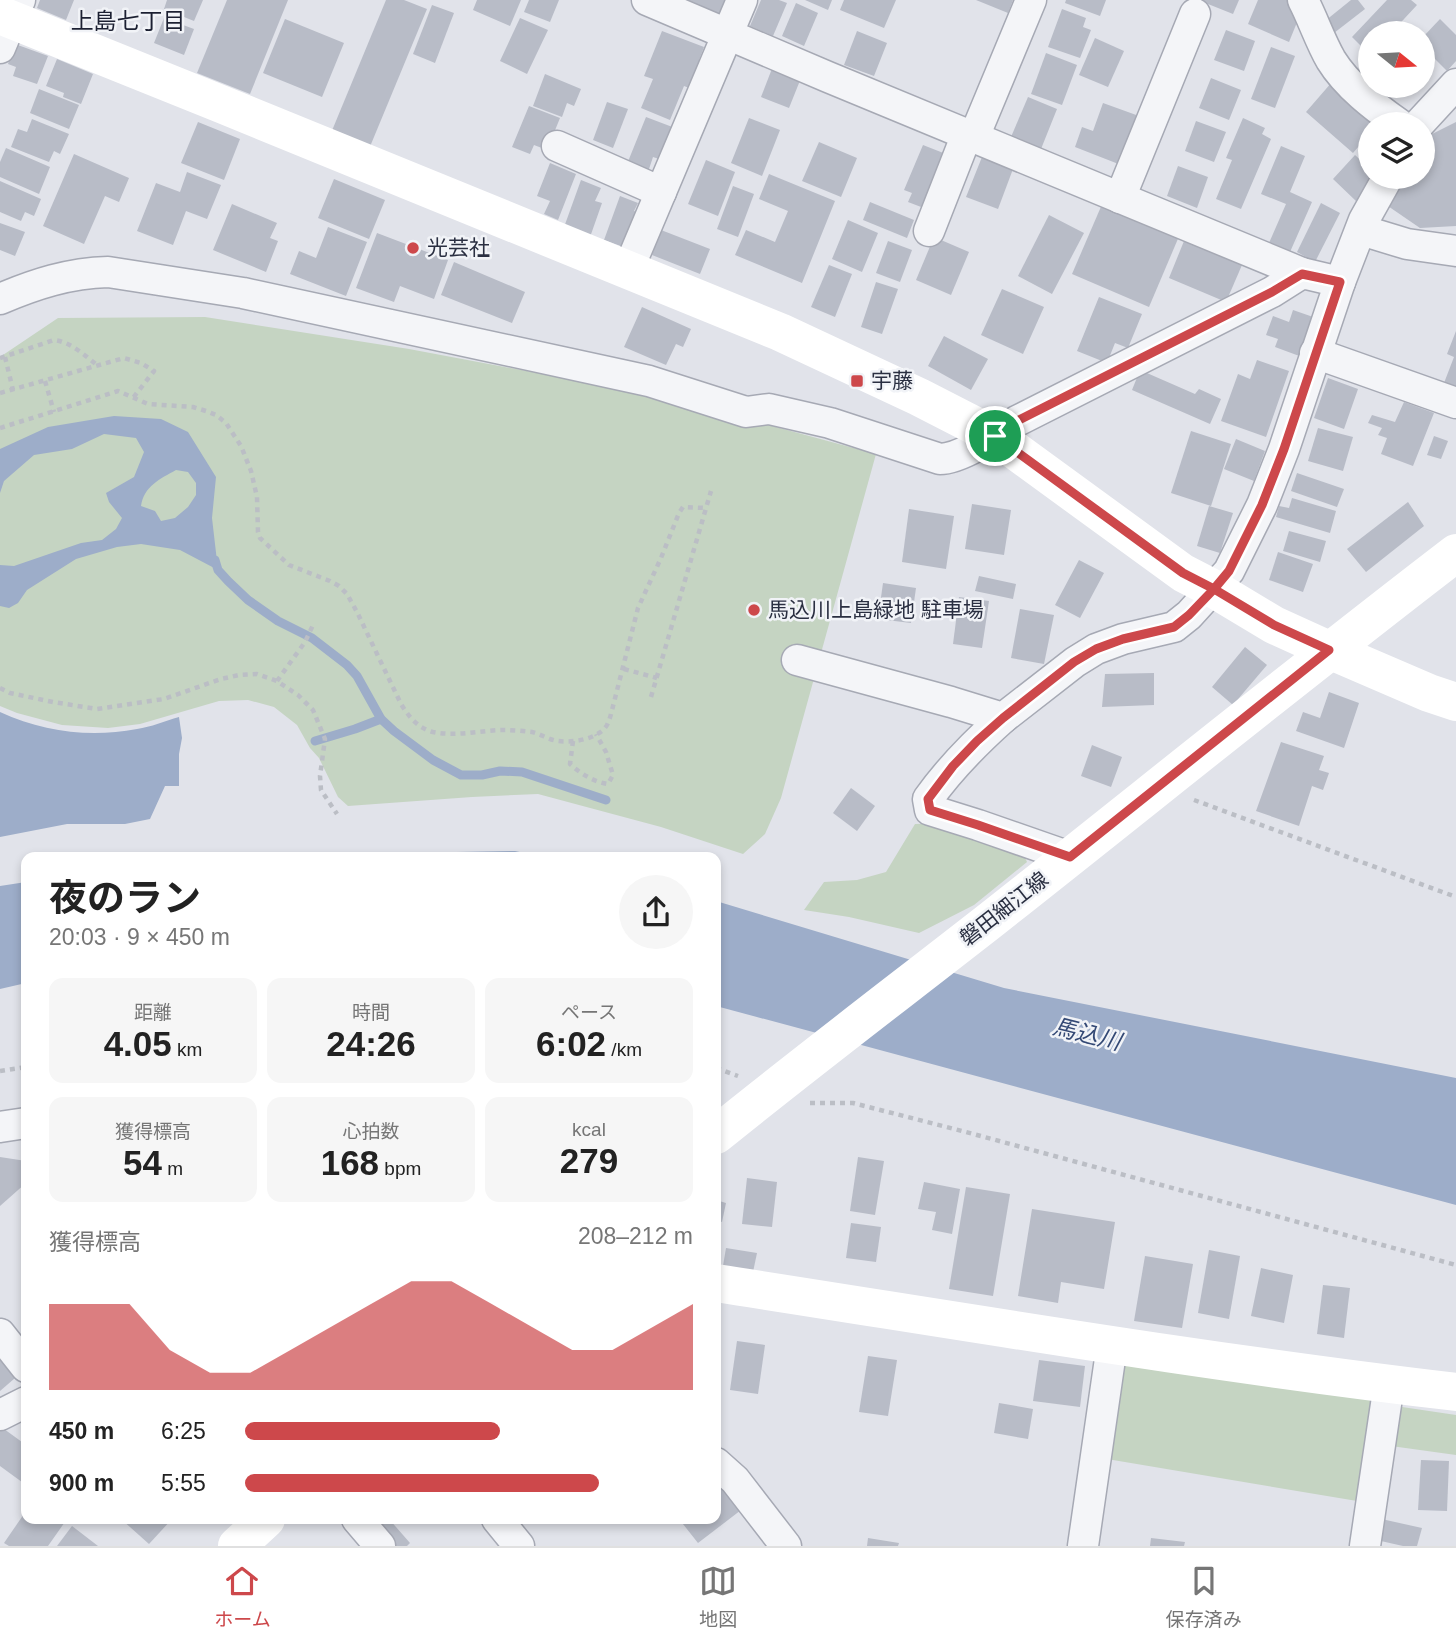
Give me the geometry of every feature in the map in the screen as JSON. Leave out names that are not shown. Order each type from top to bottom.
[{"type":"street","points":[[647,0],[1302,274],[1340,282]]},
{"type":"street","points":[[628,270],[742,0]]},
{"type":"street","points":[[929,231],[1031,0]]},
{"type":"street","points":[[1303,0],[1332,60],[1349,82],[1382,112]]},
{"type":"street","points":[[1120,198],[1195,14]]},
{"type":"street","points":[[8,21],[197,94],[793,338],[919,397],[995,436],[1183,573],[1274,625],[1429,693],[1456,702]]},
{"type":"street","points":[[1430,112],[1456,83]]},
{"type":"street","points":[[557,146],[661,192]]},
{"type":"street","points":[[1070,857],[930,810],[928,799],[953,766],[1003,718],[1074,662],[1096,649],[1123,639],[1174,627],[1189,615],[1229,571],[1262,505],[1284,449],[1340,282],[1364,220],[1381,189]]},
{"type":"street","points":[[1361,230],[1408,244],[1456,251]]},
{"type":"street","points":[[0,299],[62,277],[107,271],[243,292],[637,379],[746,412],[769,409],[830,423],[940,459],[949,459],[1302,274]]},
{"type":"street","points":[[1315,353],[1456,403]]},
{"type":"street","name":"磐田細江線","points":[[721,1131],[1329,650],[1456,553]]},
{"type":"street","points":[[797,660],[1003,718]]},
{"type":"street","points":[[0,1127],[21,1124]]},
{"type":"street","points":[[721,1284],[1112,1345],[1456,1392]]},
{"type":"street","points":[[0,1334],[21,1361]]},
{"type":"street","points":[[1083,1546],[1112,1345]]},
{"type":"street","points":[[1365,1546],[1389,1384]]},
{"type":"street","points":[[0,1415],[21,1404]]},
{"type":"street","points":[[721,1467],[735,1480],[786,1546]]},
{"type":"street","points":[[237,1546],[261,1524]]},
{"type":"street","points":[[361,1524],[380,1546]]},
{"type":"street","points":[[501,1524],[519,1546]]},
{"type":"path","points":[[13,390],[2,358],[54,340],[71,346],[98,366]]},
{"type":"path","points":[[0,393],[124,358],[141,363],[154,371],[133,398]]},
{"type":"path","points":[[45,381],[54,412]]},
{"type":"path","points":[[0,428],[118,391],[148,404],[193,407],[216,415],[226,423],[241,446],[251,471],[257,497],[260,538],[289,565],[330,581],[347,594],[401,704],[420,726],[433,732],[521,731],[557,741],[573,741],[588,738],[607,726],[638,608],[679,513],[683,507],[706,508]]},
{"type":"path","points":[[651,697],[711,491]]},
{"type":"path","points":[[277,681],[305,642],[313,625]]},
{"type":"path","points":[[624,669],[657,678]]},
{"type":"path","points":[[0,688],[10,693],[97,709],[164,699],[239,675],[257,674],[277,681],[298,695],[313,710],[325,739],[321,790],[337,814]]},
{"type":"path","points":[[573,741],[570,764],[597,782],[608,784],[613,775],[606,752],[596,734]]},
{"type":"path","points":[[1158,787],[1456,897]]},
{"type":"path","points":[[0,1071],[21,1068]]},
{"type":"path","points":[[768,1093],[853,1103],[1456,1265]]},
{"type":"green space","points":[[205,317],[409,349],[665,397],[876,454],[781,798],[765,834],[743,854],[661,827],[538,794],[348,806],[338,797],[319,758],[297,725],[274,707],[248,700],[219,701],[140,724],[108,728],[62,725],[0,706],[0,357],[58,318]]},
{"type":"green space","points":[[955,823],[1019,845],[1027,862],[974,905],[919,933],[804,910],[824,882],[857,880],[886,872],[915,824]]},
{"type":"green space","points":[[1127,1362],[1378,1398],[1363,1502],[1107,1459],[1119,1371]]},
{"type":"green space","points":[[1402,1407],[1456,1415],[1456,1455],[1391,1446],[1397,1413]]},
{"type":"water","points":[[114,416],[161,419],[188,432],[216,477],[212,518],[218,570],[180,550],[141,544],[117,547],[76,559],[27,590],[18,603],[9,608],[0,606],[0,565],[14,566],[81,543],[102,540],[116,529],[122,518],[109,502],[106,493],[134,477],[144,452],[136,438],[104,434],[72,449],[34,455],[4,481],[0,493],[0,449],[48,427]],"holes":[[[176,470],[188,472],[196,483],[196,495],[188,507],[175,518],[161,521],[155,511],[141,506],[145,493],[159,480]]]},
{"type":"water","points":[[0,712],[50,729],[85,733],[137,729],[179,717],[182,738],[179,786],[165,786],[150,819],[125,824],[67,824],[0,837]]},
{"type":"water","points":[[21,883],[21,984],[0,989],[0,886]]},
{"type":"water","name":"馬込川","points":[[721,903],[1004,988],[1456,1078],[1456,1205],[721,1007]]},
{"type":"building","points":[[40,0],[74,0],[66,20],[37,8]]},
{"type":"building","points":[[167,0],[203,0],[194,21],[164,9]]},
{"type":"building","points":[[227,0],[288,0],[250,94],[197,73]]},
{"type":"building","points":[[386,0],[404,0],[427,9],[369,149],[331,133]]},
{"type":"building","points":[[477,0],[521,0],[510,26],[473,10]]},
{"type":"building","points":[[529,0],[559,0],[550,22],[524,12]]},
{"type":"building","points":[[681,0],[726,0],[719,16]]},
{"type":"building","points":[[761,0],[787,3],[773,36],[750,26]]},
{"type":"building","points":[[805,0],[832,0],[828,10]]},
{"type":"building","points":[[844,0],[896,0],[884,28],[840,10]]},
{"type":"building","points":[[976,0],[1013,0],[1008,13]]},
{"type":"building","points":[[1066,0],[1106,0],[1100,16],[1065,3]]},
{"type":"building","points":[[1198,0],[1239,0],[1233,14]]},
{"type":"building","points":[[1258,0],[1297,0],[1302,10],[1289,42],[1248,24]]},
{"type":"building","points":[[1351,0],[1358,0],[1365,9],[1334,33],[1325,21]]},
{"type":"building","points":[[1387,0],[1411,0],[1417,5],[1402,21],[1367,21]]},
{"type":"building","points":[[796,3],[818,13],[804,46],[782,36]]},
{"type":"building","points":[[432,5],[454,13],[435,63],[413,54]]},
{"type":"building","points":[[1062,9],[1086,18],[1083,27],[1091,30],[1080,58],[1048,47]]},
{"type":"building","points":[[164,18],[194,29],[184,55],[154,43]]},
{"type":"building","points":[[520,18],[548,30],[527,74],[500,61]]},
{"type":"building","points":[[285,19],[344,43],[322,97],[263,73]]},
{"type":"building","points":[[1440,19],[1456,35],[1456,61],[1447,71],[1435,59],[1435,24]]},
{"type":"building","points":[[1226,30],[1255,41],[1244,71],[1214,60]]},
{"type":"building","points":[[662,31],[704,47],[699,60],[708,64],[697,91],[684,86],[670,120],[641,108],[653,79],[644,76]]},
{"type":"building","points":[[857,31],[887,43],[874,76],[844,65]]},
{"type":"building","points":[[1358,31],[1358,43],[1352,37]]},
{"type":"building","points":[[1095,38],[1124,51],[1108,87],[1079,75]]},
{"type":"building","points":[[15,44],[48,56],[37,84],[13,76],[16,67],[8,64]]},
{"type":"building","points":[[1271,47],[1295,56],[1275,108],[1251,99]]},
{"type":"building","points":[[1046,53],[1077,65],[1062,105],[1031,94]]},
{"type":"building","points":[[57,59],[93,74],[81,104],[46,86]]},
{"type":"building","points":[[773,66],[801,78],[789,108],[761,97]]},
{"type":"building","points":[[545,74],[581,89],[574,106],[567,103],[562,117],[533,106]]},
{"type":"building","points":[[1211,78],[1241,90],[1229,120],[1199,108]]},
{"type":"building","points":[[1332,82],[1365,112],[1358,112],[1358,147],[1353,153],[1306,112]]},
{"type":"building","points":[[39,89],[79,105],[69,129],[30,113]]},
{"type":"building","points":[[1028,97],[1057,109],[1041,149],[1011,137]]},
{"type":"building","points":[[607,102],[628,109],[613,148],[593,140]]},
{"type":"building","points":[[1103,103],[1139,116],[1121,165],[1075,147],[1082,127],[1093,131]]},
{"type":"building","points":[[529,106],[560,118],[547,150],[534,145],[530,154],[512,147]]},
{"type":"building","points":[[646,117],[675,128],[662,160],[653,157],[648,172],[627,164]]},
{"type":"building","points":[[749,118],[780,130],[762,176],[731,163]]},
{"type":"building","points":[[1243,118],[1265,128],[1262,134],[1271,139],[1241,209],[1216,199],[1232,160],[1226,158]]},
{"type":"building","points":[[32,119],[69,134],[60,154],[54,151],[49,162],[11,147],[18,129],[27,132]]},
{"type":"building","points":[[1196,121],[1226,132],[1214,162],[1185,151]]},
{"type":"building","points":[[198,122],[240,139],[224,180],[181,163]]},
{"type":"building","points":[[1456,122],[1456,226],[1420,228],[1385,204],[1395,189],[1435,189],[1435,132]]},
{"type":"building","points":[[819,142],[857,158],[841,197],[802,181]]},
{"type":"building","points":[[923,145],[951,156],[929,210],[908,202],[912,193],[904,190]]},
{"type":"building","points":[[1281,146],[1305,156],[1290,192],[1312,202],[1290,252],[1269,243],[1286,204],[1261,194]]},
{"type":"building","points":[[6,148],[50,167],[39,194],[0,177],[0,162]]},
{"type":"building","points":[[74,154],[129,178],[119,202],[105,196],[84,244],[43,226]]},
{"type":"building","points":[[1355,155],[1358,158],[1358,189],[1368,189],[1356,201],[1333,179]]},
{"type":"building","points":[[982,157],[1013,169],[998,209],[966,197]]},
{"type":"building","points":[[706,160],[735,172],[718,216],[688,204]]},
{"type":"building","points":[[550,163],[576,174],[558,220],[544,214],[550,201],[537,196]]},
{"type":"building","points":[[1178,166],[1208,177],[1197,208],[1167,196]]},
{"type":"building","points":[[187,172],[221,185],[207,219],[186,211],[173,245],[137,231],[156,183],[180,192]]},
{"type":"building","points":[[769,174],[835,201],[802,283],[735,255],[746,230],[775,242],[788,211],[759,199]]},
{"type":"building","points":[[334,179],[385,200],[369,239],[318,218]]},
{"type":"building","points":[[581,180],[601,188],[595,201],[602,203],[589,240],[563,230]]},
{"type":"building","points":[[0,181],[41,199],[34,216],[25,212],[21,221],[0,212]]},
{"type":"building","points":[[733,186],[754,194],[738,237],[717,229]]},
{"type":"building","points":[[620,196],[638,203],[634,211],[642,214],[629,249],[604,240]]},
{"type":"building","points":[[870,202],[914,220],[907,238],[863,220]]},
{"type":"building","points":[[1103,202],[1180,234],[1149,307],[1072,274]]},
{"type":"building","points":[[1321,203],[1340,213],[1315,262],[1297,252]]},
{"type":"building","points":[[232,204],[277,223],[270,238],[278,241],[266,272],[213,250]]},
{"type":"building","points":[[1049,215],[1084,233],[1052,294],[1018,276]]},
{"type":"building","points":[[848,220],[878,233],[862,272],[832,259]]},
{"type":"building","points":[[0,223],[25,232],[15,256],[0,250]]},
{"type":"building","points":[[328,227],[367,242],[346,296],[290,274],[299,251],[316,258]]},
{"type":"building","points":[[661,230],[710,249],[700,274],[652,255]]},
{"type":"building","points":[[377,233],[448,260],[434,299],[400,286],[394,302],[356,288]]},
{"type":"building","points":[[934,237],[969,252],[951,295],[916,280]]},
{"type":"building","points":[[888,241],[912,250],[900,282],[876,273]]},
{"type":"building","points":[[1184,241],[1242,265],[1226,302],[1169,278]]},
{"type":"building","points":[[454,262],[525,292],[512,323],[441,295]]},
{"type":"building","points":[[829,265],[852,274],[835,317],[811,307]]},
{"type":"building","points":[[876,282],[898,289],[882,334],[861,327]]},
{"type":"building","points":[[1002,289],[1044,307],[1023,354],[981,335]]},
{"type":"building","points":[[1099,297],[1142,314],[1128,348],[1115,343],[1107,363],[1077,351]]},
{"type":"building","points":[[642,307],[691,329],[683,347],[676,344],[666,365],[624,347]]},
{"type":"building","points":[[1293,310],[1316,318],[1302,357],[1275,347],[1278,339],[1266,335],[1273,316],[1289,322]]},
{"type":"building","points":[[1456,331],[1456,387],[1444,383],[1454,357],[1447,354]]},
{"type":"building","points":[[944,336],[988,359],[971,390],[928,366]]},
{"type":"building","points":[[1257,360],[1289,371],[1266,437],[1221,421],[1238,374],[1250,379]]},
{"type":"building","points":[[1140,370],[1195,394],[1199,389],[1221,399],[1210,424],[1132,390]]},
{"type":"building","points":[[1328,378],[1358,389],[1344,429],[1314,418]]},
{"type":"building","points":[[1404,402],[1434,413],[1413,466],[1381,454],[1387,438],[1378,435],[1382,428],[1368,423],[1372,415],[1395,422]]},
{"type":"building","points":[[1318,428],[1353,437],[1343,471],[1308,461]]},
{"type":"building","points":[[1191,431],[1231,444],[1211,506],[1171,493]]},
{"type":"building","points":[[1434,436],[1448,441],[1441,459],[1427,455]]},
{"type":"building","points":[[1236,439],[1265,451],[1254,481],[1224,469]]},
{"type":"building","points":[[1297,473],[1344,489],[1337,507],[1291,491]]},
{"type":"building","points":[[1292,498],[1336,511],[1330,533],[1276,517],[1279,506],[1289,508]]},
{"type":"building","points":[[1408,502],[1424,526],[1366,572],[1347,549]]},
{"type":"building","points":[[972,504],[1011,510],[1004,555],[965,549]]},
{"type":"building","points":[[1209,506],[1233,513],[1220,553],[1197,546]]},
{"type":"building","points":[[909,509],[954,516],[946,569],[902,562]]},
{"type":"building","points":[[1289,531],[1326,541],[1320,562],[1283,551]]},
{"type":"building","points":[[1278,552],[1313,564],[1303,592],[1269,580]]},
{"type":"building","points":[[1079,560],[1104,573],[1080,618],[1055,605]]},
{"type":"building","points":[[979,576],[1016,584],[1013,599],[975,591]]},
{"type":"building","points":[[883,583],[916,588],[911,623],[878,619]]},
{"type":"building","points":[[959,597],[989,601],[982,648],[953,644]]},
{"type":"building","points":[[1020,609],[1054,615],[1044,664],[1011,658]]},
{"type":"building","points":[[1245,647],[1267,665],[1233,705],[1212,687]]},
{"type":"building","points":[[1154,673],[1154,705],[1102,707],[1105,674]]},
{"type":"building","points":[[1329,692],[1359,703],[1344,748],[1296,731],[1303,712],[1320,718]]},
{"type":"building","points":[[1281,742],[1324,756],[1319,770],[1329,773],[1323,790],[1312,786],[1299,826],[1256,811]]},
{"type":"building","points":[[1092,745],[1122,757],[1111,787],[1081,776]]},
{"type":"building","points":[[851,788],[875,806],[857,831],[833,813]]},
{"type":"building","points":[[0,1157],[21,1160],[21,1187],[0,1206]]},
{"type":"building","points":[[858,1157],[884,1161],[875,1215],[850,1211]]},
{"type":"building","points":[[747,1178],[777,1182],[772,1227],[742,1224]]},
{"type":"building","points":[[924,1182],[960,1189],[952,1234],[932,1230],[936,1212],[918,1209]]},
{"type":"building","points":[[966,1187],[1010,1194],[993,1296],[949,1289]]},
{"type":"building","points":[[721,1202],[726,1203],[721,1222]]},
{"type":"building","points":[[1032,1209],[1115,1222],[1104,1289],[1061,1282],[1058,1303],[1018,1296]]},
{"type":"building","points":[[851,1223],[881,1227],[876,1262],[846,1258]]},
{"type":"building","points":[[726,1248],[757,1253],[753,1272],[723,1266]]},
{"type":"building","points":[[1209,1250],[1240,1256],[1229,1319],[1198,1313]]},
{"type":"building","points":[[1145,1256],[1193,1264],[1182,1328],[1134,1321]]},
{"type":"building","points":[[1261,1268],[1293,1275],[1284,1323],[1251,1316]]},
{"type":"building","points":[[1323,1285],[1350,1288],[1344,1338],[1317,1334]]},
{"type":"building","points":[[737,1341],[765,1345],[758,1394],[730,1390]]},
{"type":"building","points":[[0,1346],[21,1373],[0,1391]]},
{"type":"building","points":[[868,1356],[897,1360],[888,1416],[859,1412]]},
{"type":"building","points":[[1039,1360],[1085,1366],[1080,1407],[1033,1401]]},
{"type":"building","points":[[999,1403],[1033,1409],[1028,1439],[994,1433]]},
{"type":"building","points":[[0,1426],[21,1441],[21,1481],[0,1466]]},
{"type":"building","points":[[1421,1460],[1449,1461],[1447,1511],[1418,1510]]},
{"type":"building","points":[[725,1481],[745,1507],[698,1543],[683,1524],[721,1524],[721,1484]]},
{"type":"building","points":[[21,1518],[21,1524],[63,1524],[48,1546],[9,1546],[4,1543]]},
{"type":"building","points":[[1377,1518],[1422,1528],[1417,1546],[1403,1546],[1372,1539]]},
{"type":"building","points":[[127,1524],[167,1524],[149,1544]]},
{"type":"building","points":[[380,1524],[393,1524],[410,1543],[407,1546],[387,1546],[373,1530]]},
{"type":"building","points":[[72,1526],[98,1546],[57,1546]]},
{"type":"building","points":[[868,1538],[899,1543],[898,1546],[867,1546]]},
{"type":"building","points":[[1151,1538],[1185,1542],[1184,1546],[1150,1546]]},
{"type":"waterway","points":[[215,560],[218,570],[248,600],[278,621],[312,638],[347,665],[357,676],[381,719],[433,760],[461,775],[522,772],[606,800]]},
{"type":"waterway","points":[[315,741],[381,719]]},
{"type":"place","name":"光芸社","points":[[413,248]]},
{"type":"place","name":"宇藤","points":[[857,381]]},
{"type":"place","name":"馬込川上島緑地 駐車場","points":[[754,610]]},
{"type":"district","name":"上島七丁目","points":[[128,21]]},
{"type":"route","points":[[995,436],[1017,421],[1272,292],[1302,274],[1340,282],[1284,449],[1262,505],[1229,571],[1214,589],[1274,625],[1329,650],[1070,857],[930,810],[928,799],[941,780],[977,741],[1074,662],[1096,649],[1123,639],[1174,627],[1214,589],[1183,573],[995,436]]}]
